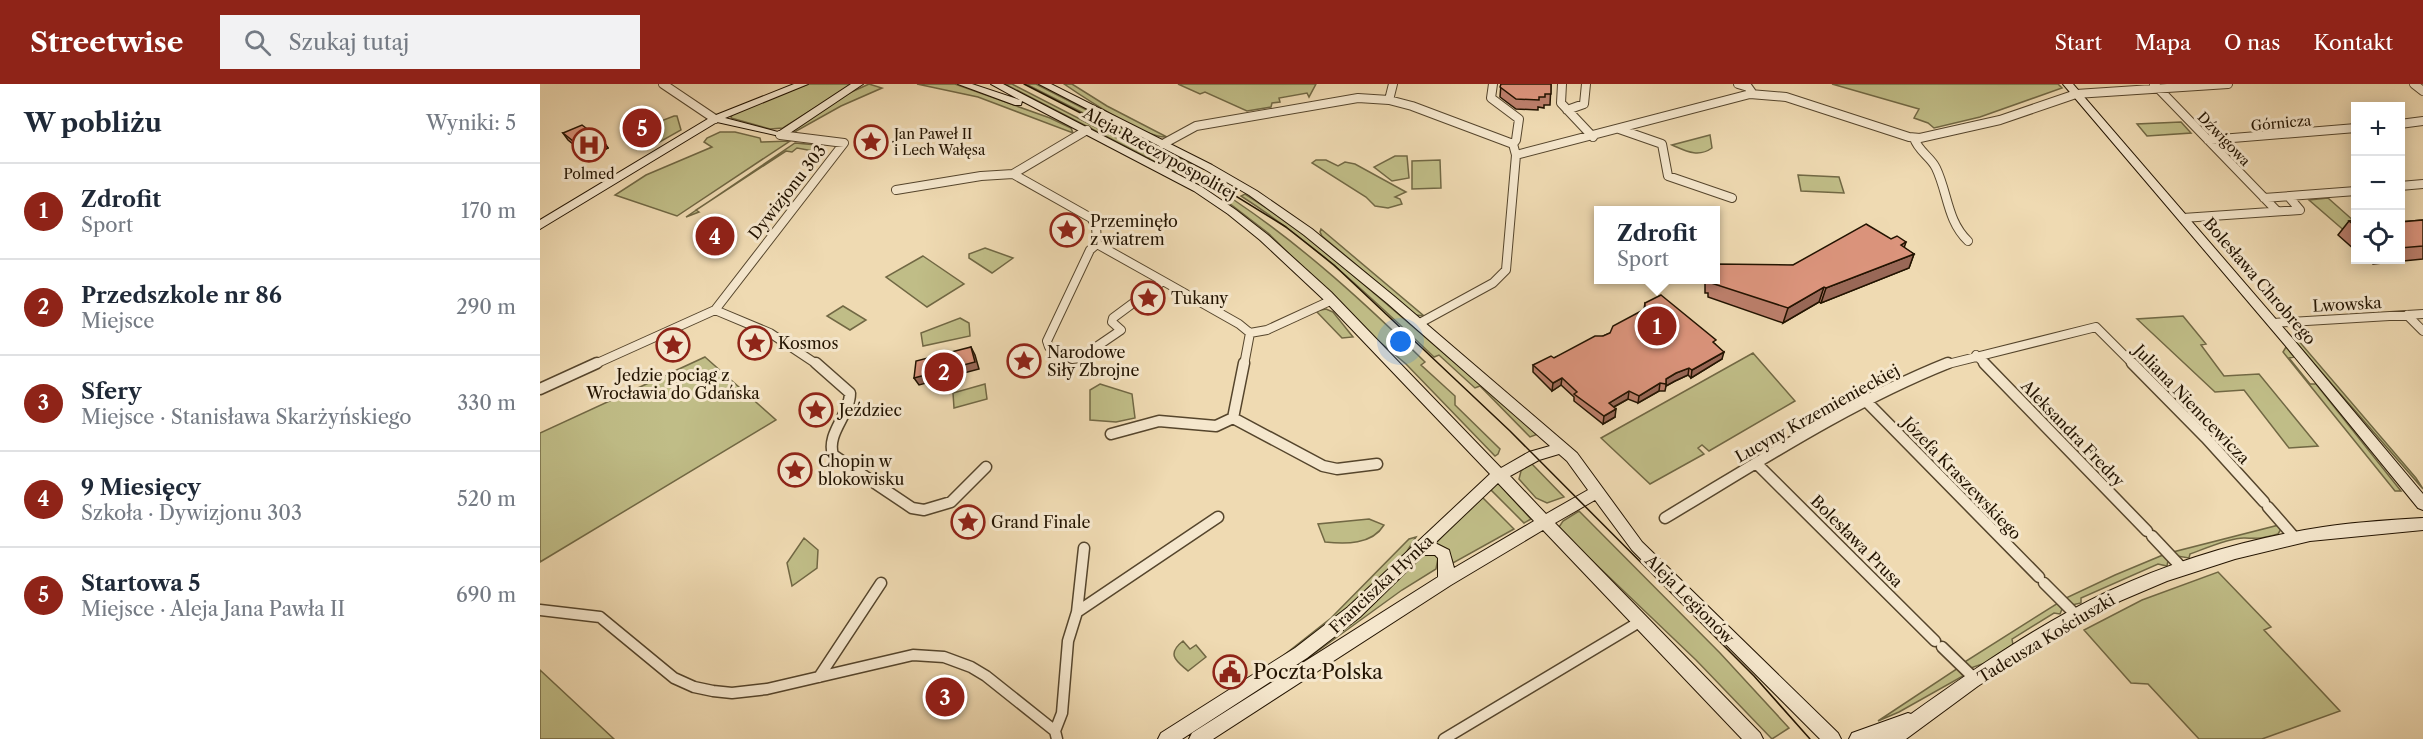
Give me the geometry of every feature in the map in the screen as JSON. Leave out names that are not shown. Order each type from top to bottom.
[{"type":"main road","points":[[540,225],[715,118],[803,84]]},
{"type":"main road","points":[[715,118],[780,135],[858,84]]},
{"type":"main road","points":[[963,84],[1019,103],[1042,107]]},
{"type":"main road","name":"Aleja Rzeczypospolitej","points":[[996,84],[1180,179],[1226,207],[1266,238],[1498,474]]},
{"type":"main road","name":"Aleja Rzeczypospolitej","points":[[1044,84],[1208,167],[1274,207],[1308,232],[1418,324],[1561,448]]},
{"type":"main road","points":[[1056,84],[1065,94]]},
{"type":"main road","name":"Bolesława Chrobrego","points":[[2068,84],[2273,323],[2423,504]]},
{"type":"main road","name":"Franciszka Hynka","points":[[1167,739],[1301,653],[1354,612],[1498,474],[1538,454],[1561,448]]},
{"type":"main road","name":"Aleja Legionów","points":[[1561,448],[1582,469],[1637,546],[1832,739]]},
{"type":"main road","points":[[1498,474],[1754,739]]},
{"type":"main road","name":"Franciszka Hynka","points":[[1197,739],[1446,580],[1598,492]]},
{"type":"main road","name":"Tadeusza Kościuszki","points":[[1892,739],[1976,680],[2077,616],[2144,583],[2183,568],[2246,549],[2295,538],[2332,532],[2423,524]]},
{"type":"main road","points":[[1420,549],[1442,550],[1447,558],[1446,580]]},
{"type":"main road","name":"Tadeusza Kościuszki","points":[[1858,739],[1922,716]]},
{"type":"street","points":[[663,84],[715,118]]},
{"type":"street","points":[[1389,100],[1393,84]]},
{"type":"street","points":[[1418,324],[1493,283],[1508,267],[1516,155],[1513,144],[1516,140],[1518,120],[1491,98],[1493,84]]},
{"type":"street","points":[[1562,84],[1561,103],[1593,137]]},
{"type":"street","points":[[1567,110],[1584,104],[1586,84]]},
{"type":"street","points":[[1738,84],[1749,88],[1753,94]]},
{"type":"street","name":"Dźwigowa","points":[[2154,84],[2277,211]]},
{"type":"street","points":[[1516,155],[1593,137],[1735,97],[1777,91],[1914,138],[2000,120],[2076,94],[2228,84]]},
{"type":"street","points":[[2414,84],[2423,91]]},
{"type":"street","points":[[1162,144],[1185,130],[1203,124],[1344,99],[1389,100],[1412,106],[1513,144]]},
{"type":"street","points":[[2405,124],[2423,122]]},
{"type":"street","name":"Górnicza","points":[[2208,140],[2262,138],[2351,128]]},
{"type":"street","points":[[1619,129],[1662,144],[1668,176],[1732,198]]},
{"type":"street","points":[[896,190],[981,176],[1013,174],[1087,130]]},
{"type":"street","name":"Dywizjonu 303","points":[[540,389],[716,310],[844,143],[780,135]]},
{"type":"street","points":[[1914,138],[1915,143],[1933,161],[1957,231],[1968,242]]},
{"type":"street","points":[[1013,174],[1091,218],[1096,225],[1097,244]]},
{"type":"street","points":[[2405,186],[2423,184]]},
{"type":"street","points":[[2264,198],[2351,191]]},
{"type":"street","points":[[2182,218],[2300,210],[2289,197]]},
{"type":"street","points":[[1097,244],[1239,324],[1250,333],[1267,330],[1329,301]]},
{"type":"street","points":[[1097,244],[1090,250],[1047,341],[1049,347],[1076,359],[1084,356],[1122,330],[1112,322],[1113,318],[1163,280]]},
{"type":"street","points":[[716,310],[767,330],[837,380],[850,393],[850,404],[831,441],[833,455],[912,508],[924,510],[951,502],[986,467]]},
{"type":"street","name":"Lwowska","points":[[2273,323],[2423,314]]},
{"type":"street","points":[[2407,315],[2423,331]]},
{"type":"street","name":"Lucyny Krzemienieckiej","points":[[1665,518],[1864,400],[1923,372],[1976,355],[2096,327]]},
{"type":"street","name":"Juliana Niemcewicza","points":[[2096,327],[2206,438],[2295,538]]},
{"type":"street","points":[[1111,434],[1159,421],[1216,426],[1225,424],[1233,418],[1250,333]]},
{"type":"street","name":"Aleksandra Fredry","points":[[1976,355],[2183,568]]},
{"type":"street","name":"Józefa Kraszewskiego","points":[[1864,400],[2077,616]]},
{"type":"street","points":[[1233,418],[1323,466],[1337,469],[1377,464]]},
{"type":"street","name":"Bolesława Prusa","points":[[1757,464],[1976,680]]},
{"type":"street","points":[[1077,612],[1218,517]]},
{"type":"street","points":[[540,610],[600,617],[674,678],[694,687],[732,693],[757,691],[913,655],[944,657],[971,667],[986,676],[1056,735],[1062,713],[1068,641],[1077,612],[1084,548]]},
{"type":"street","points":[[819,677],[881,583]]},
{"type":"street","points":[[1444,739],[1641,621]]},
{"type":"shaded area","points":[[808,84],[853,84],[783,128],[770,129],[731,118],[732,114]]},
{"type":"shaded area","points":[[869,84],[882,88],[841,106],[791,134],[791,131],[847,94]]},
{"type":"shaded area","points":[[917,84],[955,84],[1050,118],[1071,128],[1073,133],[978,97]]},
{"type":"shaded area","points":[[1005,84],[1012,84],[1181,171],[1177,173]]},
{"type":"shaded area","points":[[1026,84],[1036,84],[1192,164],[1188,166]]},
{"type":"shaded area","points":[[1064,84],[1072,84],[1107,106],[1167,137],[1157,136],[1130,125]]},
{"type":"shaded area","points":[[1178,84],[1316,84],[1309,97],[1307,93],[1279,98],[1280,102],[1272,103],[1271,107],[1247,111],[1205,92],[1200,94]]},
{"type":"shaded area","points":[[1832,84],[2058,84],[2062,88],[1980,117],[1934,128],[1914,118],[1919,109]]},
{"type":"shaded area","points":[[677,116],[681,130],[649,148],[636,141],[651,129],[653,124]]},
{"type":"shaded area","points":[[2181,122],[2191,133],[2147,136],[2137,124]]},
{"type":"shaded area","points":[[720,132],[735,132],[760,138],[761,142],[790,141],[677,216],[615,195],[646,175],[712,147],[704,142],[707,138]]},
{"type":"shaded area","points":[[1710,135],[1712,148],[1702,153],[1672,145]]},
{"type":"shaded area","points":[[795,143],[817,145],[813,151],[797,148],[792,152],[786,151],[705,204]]},
{"type":"shaded area","points":[[1395,156],[1407,156],[1409,178],[1392,181],[1374,167]]},
{"type":"shaded area","points":[[1316,160],[1326,160],[1338,166],[1345,162],[1355,164],[1406,192],[1395,197],[1400,199],[1402,204],[1388,208],[1375,206],[1366,197],[1312,163]]},
{"type":"shaded area","points":[[1440,160],[1441,188],[1412,189],[1412,161]]},
{"type":"shaded area","points":[[1798,175],[1839,177],[1844,193],[1801,191]]},
{"type":"shaded area","points":[[1245,194],[1291,224],[1340,264],[1538,434],[1530,437],[1480,386],[1475,388],[1439,355],[1434,357],[1318,252],[1241,196]]},
{"type":"shaded area","points":[[2328,198],[2351,218],[2351,228],[2347,233],[2309,200]]},
{"type":"shaded area","points":[[1234,200],[1310,257],[1403,340],[1425,362],[1421,365],[1455,396],[1455,405],[1500,449],[1498,454],[1495,456],[1406,364],[1375,338],[1268,233],[1229,203]]},
{"type":"shaded area","points":[[1321,229],[1424,316],[1416,315],[1322,236]]},
{"type":"shaded area","points":[[985,248],[1013,258],[992,273],[969,258],[969,254]]},
{"type":"shaded area","points":[[923,256],[964,284],[927,307],[886,277]]},
{"type":"shaded area","points":[[843,306],[866,320],[850,330],[827,316]]},
{"type":"shaded area","points":[[1326,309],[1333,312],[1353,337],[1342,338],[1316,311]]},
{"type":"shaded area","points":[[2183,316],[2206,344],[2201,345],[2224,376],[2259,374],[2318,446],[2289,448],[2244,390],[2215,392],[2137,319]]},
{"type":"shaded area","points":[[960,318],[969,323],[970,336],[923,346],[921,333]]},
{"type":"shaded area","points":[[2291,337],[2298,340],[2423,489]]},
{"type":"shaded area","points":[[2286,347],[2294,357],[2289,358],[2310,384],[2316,384],[2401,491],[2395,491],[2283,352]]},
{"type":"shaded area","points":[[1753,353],[1795,401],[1709,451],[1702,445],[1698,448],[1704,454],[1650,484],[1601,438]]},
{"type":"shaded area","points":[[705,357],[776,420],[540,562],[540,433]]},
{"type":"shaded area","points":[[985,384],[987,399],[954,408],[953,393]]},
{"type":"shaded area","points":[[1100,384],[1132,394],[1135,418],[1116,422],[1090,420],[1090,390]]},
{"type":"shaded area","points":[[1531,463],[1564,497],[1547,503],[1536,498],[1519,479],[1521,471]]},
{"type":"shaded area","points":[[1497,482],[1531,519],[1524,523],[1489,488]]},
{"type":"shaded area","points":[[1481,496],[1514,529],[1453,563],[1448,550],[1435,544]]},
{"type":"shaded area","points":[[1579,511],[1720,653],[1789,728],[1772,739],[1696,660],[1562,532],[1559,527],[1563,521]]},
{"type":"shaded area","points":[[1369,519],[1384,525],[1373,536],[1349,543],[1325,542],[1318,524]]},
{"type":"shaded area","points":[[2279,525],[2281,529],[2278,534],[2262,538],[2239,538],[2225,541],[2190,554],[2189,558],[2177,556],[2173,552]]},
{"type":"shaded area","points":[[1416,537],[1404,556],[1340,615],[1284,655],[1331,618],[1409,539]]},
{"type":"shaded area","points":[[804,538],[818,550],[817,568],[792,586],[787,563]]},
{"type":"shaded area","points":[[1425,554],[1433,554],[1438,558],[1436,569],[1402,590],[1293,669],[1365,612]]},
{"type":"shaded area","points":[[2163,555],[2168,560],[2167,566],[2158,564],[2081,598],[2081,603],[2072,605],[2066,598],[2115,575]]},
{"type":"shaded area","points":[[2218,572],[2271,627],[2264,630],[2340,711],[2262,739],[2199,739],[2148,684],[2131,683],[2084,630],[2142,600]]},
{"type":"shaded area","points":[[2058,603],[2062,609],[2060,614],[2054,613],[2012,639],[2013,645],[1988,662],[1971,668],[1963,663]]},
{"type":"shaded area","points":[[1183,641],[1190,649],[1196,645],[1206,657],[1188,671],[1177,661],[1174,654]]},
{"type":"shaded area","points":[[1958,668],[1963,676],[1899,712],[1878,721]]},
{"type":"shaded area","points":[[540,670],[614,739],[540,739]]},
{"type":"building","points":[[1501,84],[1551,84],[1551,94],[1539,97],[1539,100],[1516,99],[1500,87]]},
{"type":"building","points":[[582,125],[603,141],[583,149],[563,133]]},
{"type":"building","points":[[2423,220],[2423,246],[2405,248],[2405,222]]},
{"type":"building","points":[[1866,224],[1891,239],[1897,236],[1906,242],[1901,245],[1914,254],[1824,287],[1788,308],[1714,284],[1720,284],[1720,264],[1793,265]]},
{"type":"building","points":[[1661,295],[1716,340],[1713,342],[1724,352],[1692,370],[1689,368],[1676,373],[1666,379],[1666,384],[1660,383],[1639,396],[1629,391],[1609,403],[1616,409],[1604,416],[1574,394],[1577,392],[1562,378],[1553,383],[1533,365],[1551,356],[1554,358],[1595,336],[1610,333],[1613,326],[1645,309],[1645,303]]},
{"type":"building","points":[[971,347],[975,362],[914,378],[916,361]]},
{"type":"tram line","points":[[1024,84],[1200,174],[1286,227],[1334,265],[1510,431],[1754,676],[1810,739]]},
{"type":"place","name":"Startowa 5","points":[[642,128]]},
{"type":"place","name":"Jan Paweł II i Lech Wałęsa","points":[[871,142]]},
{"type":"place","name":"Polmed","points":[[589,145]]},
{"type":"place","name":"Przeminęło z wiatrem","points":[[1067,230]]},
{"type":"place","name":"9 Miesięcy","points":[[715,236]]},
{"type":"place","name":"Tukany","points":[[1148,298]]},
{"type":"place","name":"Zdrofit","points":[[1657,326]]},
{"type":"place","name":"Kosmos","points":[[755,343]]},
{"type":"place","name":"Jedzie pociąg z Wrocławia do Gdańska","points":[[673,345]]},
{"type":"place","name":"Narodowe Siły Zbrojne","points":[[1024,361]]},
{"type":"place","name":"Przedszkole nr 86","points":[[944,372]]},
{"type":"place","name":"Jeździec","points":[[816,410]]},
{"type":"place","name":"Chopin w blokowisku","points":[[795,470]]},
{"type":"place","name":"Grand Finale","points":[[968,522]]},
{"type":"place","name":"Poczta Polska","points":[[1230,672]]},
{"type":"place","name":"Sfery","points":[[945,697]]}]
